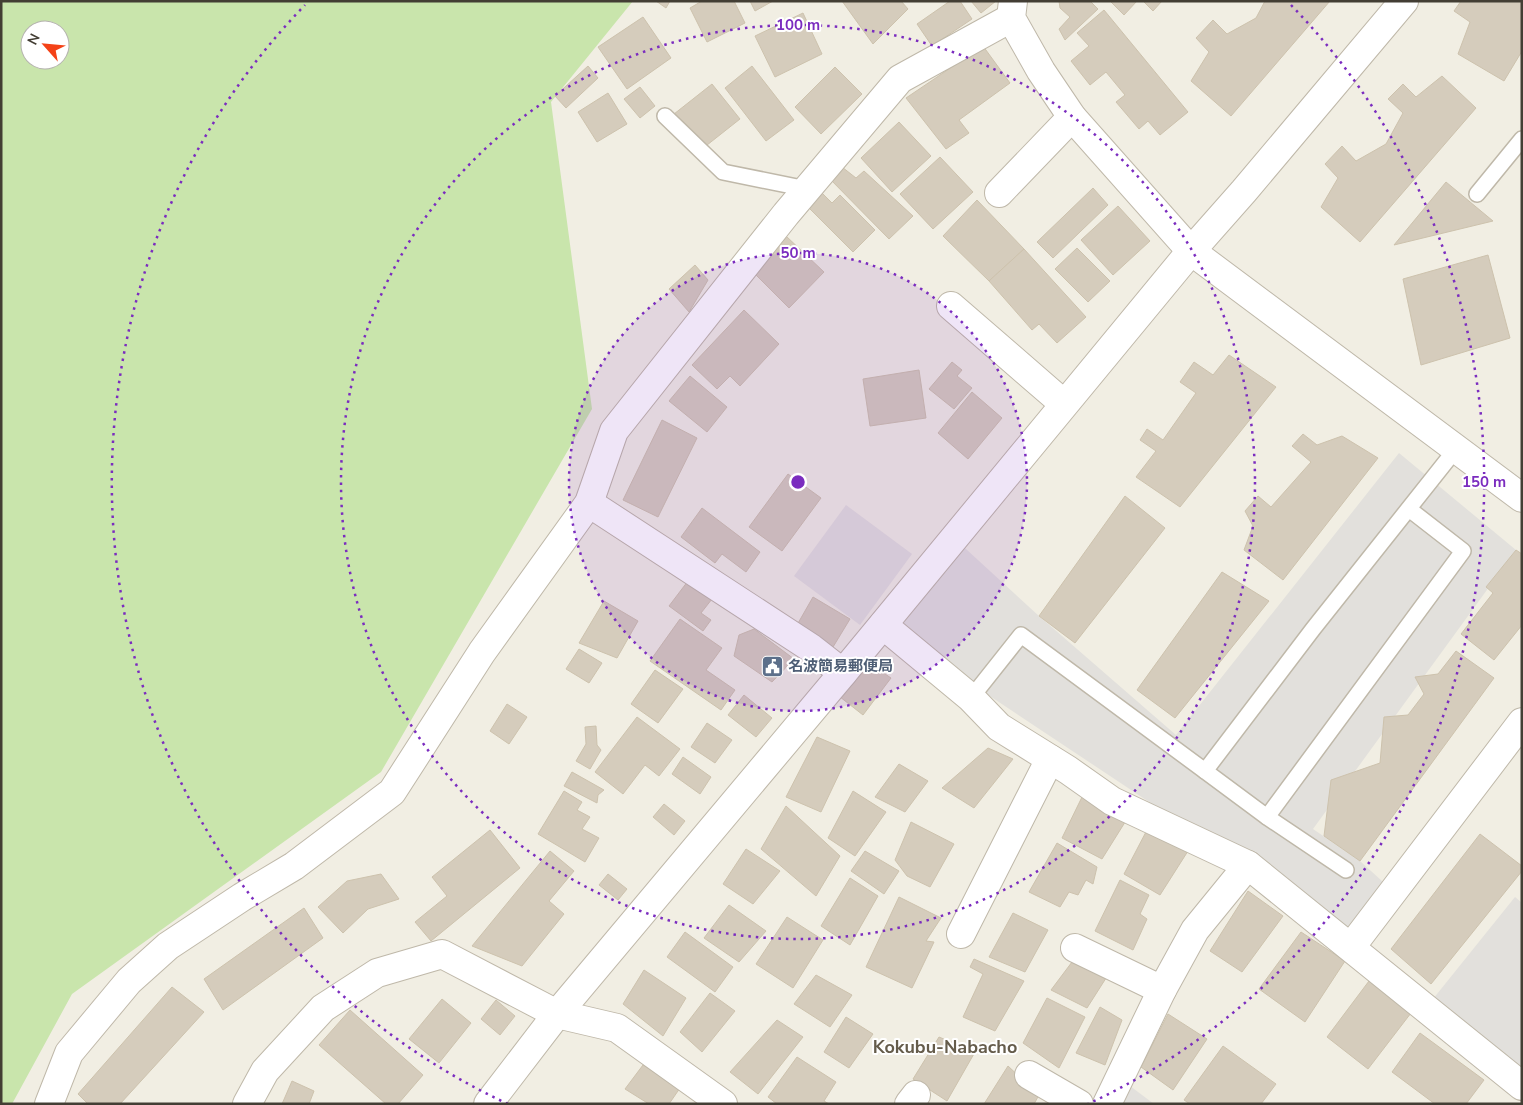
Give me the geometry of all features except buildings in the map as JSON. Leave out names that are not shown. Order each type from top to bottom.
[{"type":"street","points":[[488,1104],[557,1014],[843,674],[1191,251],[1404,1]]},
{"type":"street","points":[[49,1104],[70,1053],[129,981],[168,946],[242,897],[294,866],[392,792],[482,652],[589,503],[614,431],[660,372],[807,189],[900,79],[1012,10],[1042,70],[1072,117],[1191,251],[1522,498]]},
{"type":"street","points":[[999,192],[1072,117]]},
{"type":"street","points":[[951,306],[1064,404]]},
{"type":"street","points":[[589,503],[811,648],[843,674]]},
{"type":"street","points":[[883,625],[970,698],[999,727],[1068,770],[1112,801],[1248,865],[1522,1086]]},
{"type":"street","points":[[1351,947],[1522,722]]},
{"type":"street","points":[[961,934],[1050,759]]},
{"type":"street","points":[[1107,1104],[1162,990],[1195,930],[1248,865]]},
{"type":"street","points":[[1074,948],[1162,990]]},
{"type":"street","points":[[247,1104],[265,1071],[323,1008],[377,973],[442,954],[557,1014],[617,1028],[723,1104]]},
{"type":"street","points":[[1029,1075],[1079,1104]]},
{"type":"lane","points":[[665,116],[723,172],[807,189]]},
{"type":"lane","points":[[1477,194],[1522,140]]},
{"type":"lane","points":[[1206,771],[1312,629],[1456,449]]},
{"type":"lane","points":[[1267,817],[1463,551],[1409,509]]},
{"type":"lane","points":[[970,698],[1021,635],[1267,817],[1346,870]]},
{"type":"green space","points":[[1,1],[633,1],[551,102],[592,409],[381,772],[72,994],[12,1104],[1,1104]]},
{"type":"shaded area","points":[[1399,453],[1516,550],[1313,829],[1360,861],[1393,891],[1351,947],[1295,899],[883,625],[954,538],[1039,616],[1176,735]]},
{"type":"shaded area","points":[[846,505],[912,554],[860,625],[794,576]]},
{"type":"shaded area","points":[[1515,897],[1522,903],[1522,1085],[1425,1009]]},
{"type":"shaded area","points":[[1130,1086],[1154,1104],[1121,1104]]},
{"type":"place","name":"名波簡易郵便局","points":[[772,666]]},
{"type":"district","name":"Kokubu-Nabacho","points":[[945,1047]]}]
